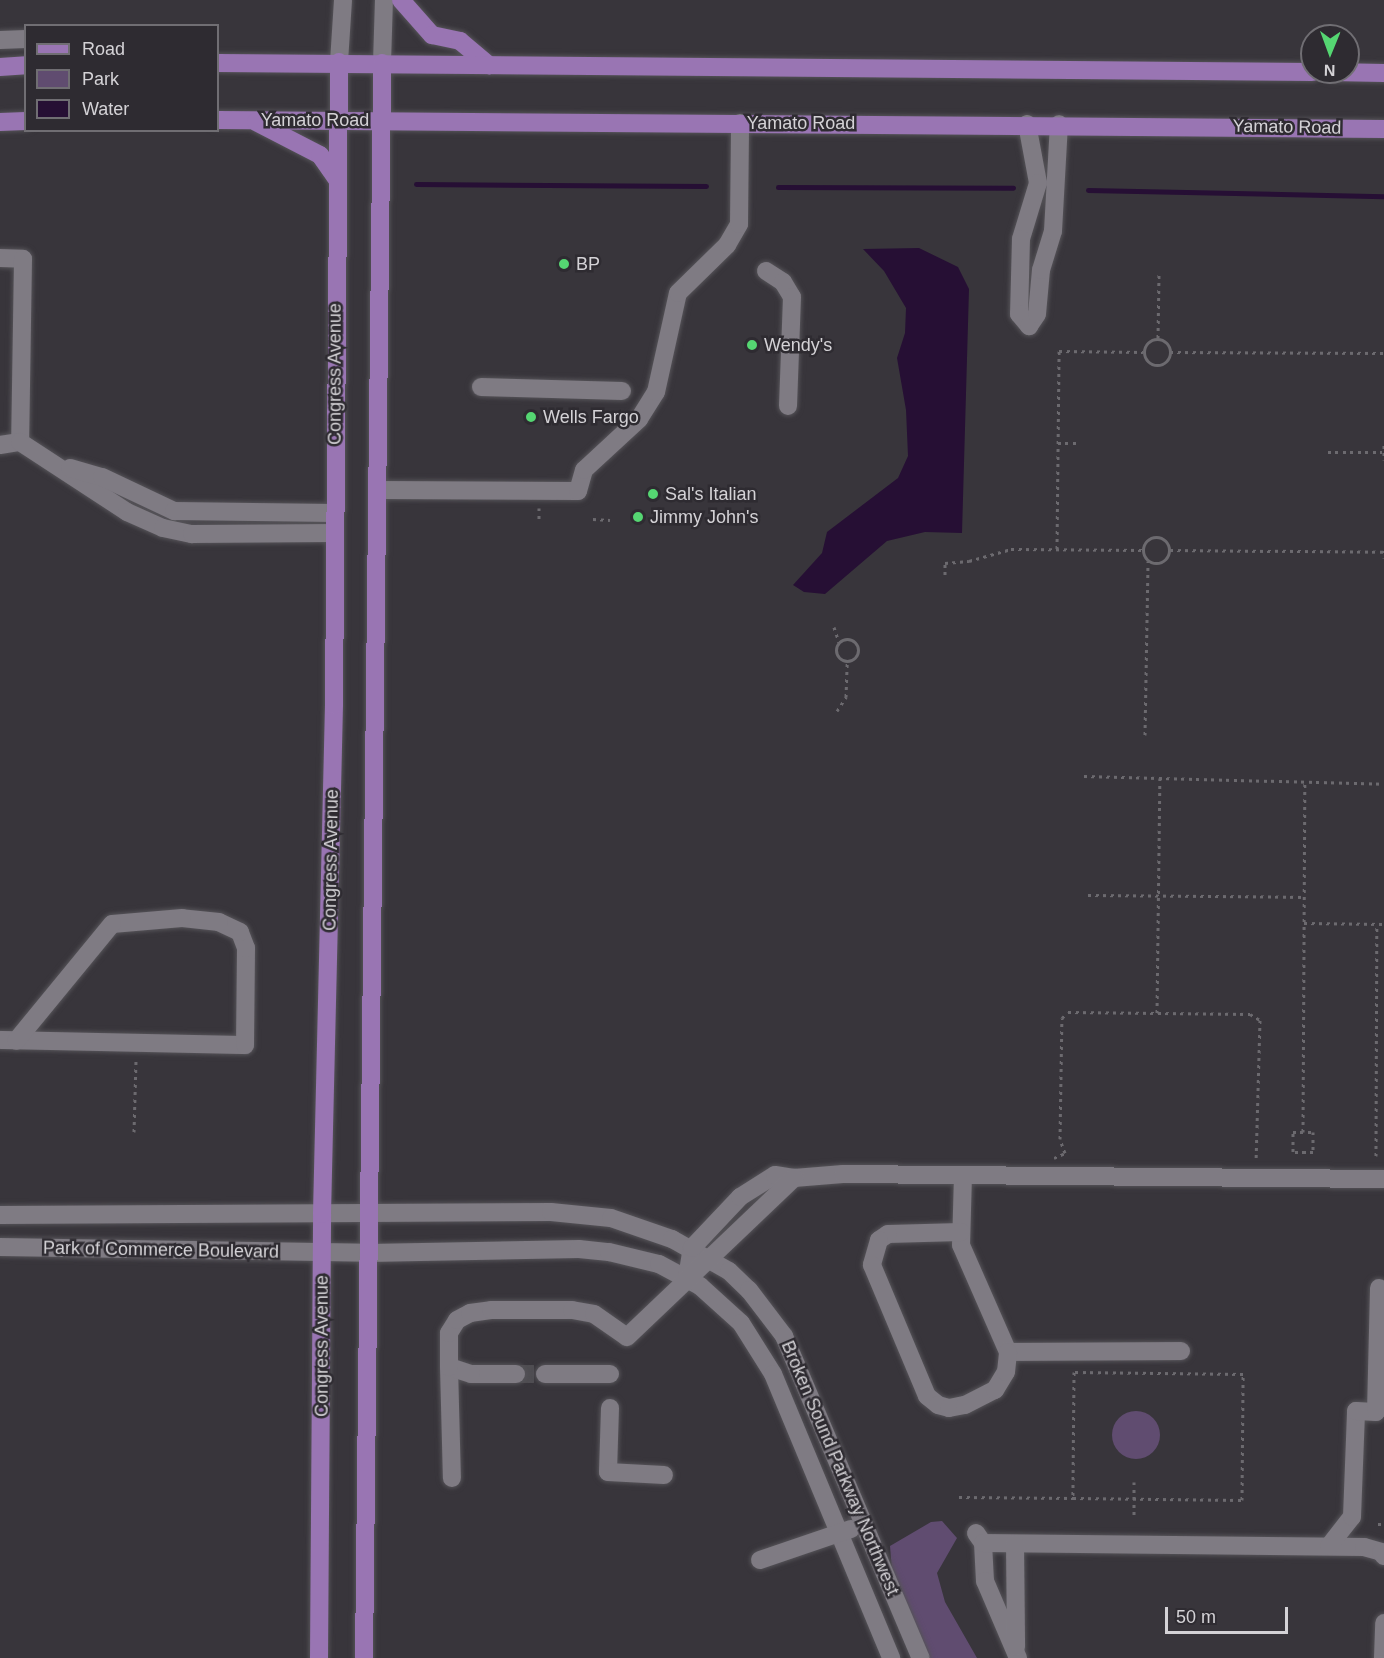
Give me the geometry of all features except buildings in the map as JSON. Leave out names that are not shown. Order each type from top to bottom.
[{"type":"main road","points":[[401,0],[432,35],[460,41],[489,65]]},
{"type":"main road","points":[[220,62],[1300,72]]},
{"type":"main road","name":"Congress Avenue","points":[[319,1658],[322,1214],[334,705],[339,62]]},
{"type":"main road","points":[[364,1658],[382,63]]},
{"type":"main road","points":[[0,67],[24,65]]},
{"type":"main road","points":[[1360,73],[1384,73]]},
{"type":"main road","name":"Yamato Road","points":[[219,120],[1059,124],[1384,129]]},
{"type":"main road","points":[[252,120],[320,155],[337,179]]},
{"type":"main road","points":[[0,122],[24,121]]},
{"type":"street","points":[[339,62],[343,0]]},
{"type":"street","points":[[382,63],[384,0]]},
{"type":"street","points":[[0,40],[24,39]]},
{"type":"street","points":[[378,490],[578,491],[584,470],[639,419],[656,392],[678,293],[727,245],[739,224],[740,123]]},
{"type":"street","points":[[1027,124],[1038,183],[1021,239],[1019,314],[1029,326],[1037,314],[1041,270],[1053,231],[1059,124]]},
{"type":"street","points":[[0,258],[23,259],[27,409],[20,442]]},
{"type":"street","points":[[766,271],[783,282],[792,297],[788,406]]},
{"type":"street","points":[[481,387],[622,391]]},
{"type":"street","points":[[0,445],[20,442],[127,512],[164,528],[192,534],[334,533]]},
{"type":"street","points":[[54,463],[102,477],[174,511],[334,513]]},
{"type":"street","points":[[182,918],[219,922],[240,932],[246,948],[245,1045],[8,1041],[112,924],[182,918]]},
{"type":"street","points":[[687,1278],[692,1248],[740,1197],[775,1174],[794,1178],[843,1174],[1384,1179]]},
{"type":"street","points":[[961,1232],[888,1234],[879,1240],[872,1265],[927,1396],[938,1405],[949,1408],[965,1405],[995,1390],[1006,1372],[1008,1352],[961,1245],[963,1175]]},
{"type":"street","points":[[452,1478],[449,1333],[457,1320],[470,1313],[572,1310],[594,1314],[627,1337],[794,1178]]},
{"type":"street","name":"Park of Commerce Boulevard","points":[[0,1215],[368,1212]]},
{"type":"street","name":"Broken Sound Parkway Northwest","points":[[368,1212],[581,1213],[649,1229],[692,1248],[749,1290],[784,1336],[921,1658]]},
{"type":"street","name":"Park of Commerce Boulevard","points":[[0,1247],[368,1253]]},
{"type":"street","name":"Broken Sound Parkway Northwest","points":[[368,1253],[599,1251],[659,1264],[687,1278],[741,1323],[773,1374],[891,1658]]},
{"type":"street","points":[[1329,1546],[1352,1517],[1356,1411],[1376,1412],[1379,1288]]},
{"type":"street","points":[[1008,1352],[1181,1351]]},
{"type":"street","points":[[448,1368],[471,1374],[516,1374]]},
{"type":"street","points":[[545,1374],[610,1374]]},
{"type":"street","points":[[610,1408],[608,1472],[664,1475]]},
{"type":"street","points":[[760,1560],[864,1524]]},
{"type":"street","points":[[1017,1657],[986,1581],[980,1538],[1015,1544],[1364,1547],[1381,1552],[1384,1556]]},
{"type":"street","points":[[1015,1544],[1017,1657]]},
{"type":"street","points":[[1383,1658],[1384,1623]]},
{"type":"path","points":[[1158,338],[1159,274]]},
{"type":"path","points":[[1158,338],[1167,343],[1170,352],[1168,360],[1156,365],[1146,359],[1143,351],[1146,343],[1158,338]]},
{"type":"path","points":[[1057,549],[1059,351],[1143,351]]},
{"type":"path","points":[[1170,352],[1384,353]]},
{"type":"path","points":[[1058,443],[1077,443]]},
{"type":"path","points":[[1384,445],[1382,452],[1384,460]]},
{"type":"path","points":[[1328,452],[1382,452]]},
{"type":"path","points":[[539,506],[539,519]]},
{"type":"path","points":[[593,519],[610,520]]},
{"type":"path","points":[[1145,735],[1148,561],[1143,550],[1145,542],[1158,537],[1166,542],[1170,550]]},
{"type":"path","points":[[945,575],[945,563],[975,560],[1011,549],[1143,550]]},
{"type":"path","points":[[1170,550],[1384,551],[1384,558]]},
{"type":"path","points":[[1148,561],[1164,561],[1170,550]]},
{"type":"path","points":[[834,627],[839,642],[837,654],[847,661]]},
{"type":"path","points":[[839,642],[848,639],[858,647],[857,655],[847,661]]},
{"type":"path","points":[[837,711],[846,697],[847,661]]},
{"type":"path","points":[[1084,776],[1384,784]]},
{"type":"path","points":[[1157,1013],[1160,778]]},
{"type":"path","points":[[1303,1132],[1305,782]]},
{"type":"path","points":[[1088,895],[1304,897]]},
{"type":"path","points":[[1304,923],[1384,924]]},
{"type":"path","points":[[1376,1156],[1377,924]]},
{"type":"path","points":[[1048,1160],[1065,1153],[1060,1139],[1062,1018],[1068,1012],[1250,1014],[1260,1020],[1256,1160]]},
{"type":"path","points":[[134,1132],[136,1043]]},
{"type":"path","points":[[1293,1132],[1303,1132],[1313,1132],[1313,1152],[1293,1152],[1293,1132]]},
{"type":"path","points":[[959,1497],[1242,1500],[1243,1374],[1074,1372],[1073,1498]]},
{"type":"path","points":[[1134,1482],[1134,1515]]},
{"type":"path","points":[[1378,1524],[1384,1524]]},
{"type":"green space","points":[[1131,1411],[1141,1411],[1156,1421],[1160,1435],[1156,1449],[1150,1455],[1141,1459],[1131,1459],[1116,1449],[1112,1440],[1112,1430],[1122,1415]]},
{"type":"green space","points":[[942,1521],[957,1538],[937,1573],[945,1602],[977,1658],[930,1658],[893,1582],[890,1546],[931,1522]]},
{"type":"water","points":[[919,248],[958,267],[969,289],[962,533],[925,532],[887,541],[825,594],[804,592],[793,585],[822,553],[827,532],[898,478],[908,456],[906,410],[897,358],[905,333],[906,308],[884,271],[863,249]]},
{"type":"waterway","points":[[416,184],[706,186]]},
{"type":"waterway","points":[[778,187],[1013,188]]},
{"type":"waterway","points":[[1088,190],[1384,196]]},
{"type":"tunnel","points":[[516,1374],[545,1374]]},
{"type":"place","name":"BP","points":[[564,264]]},
{"type":"place","name":"Wendy's","points":[[752,345]]},
{"type":"place","name":"Wells Fargo","points":[[531,417]]},
{"type":"place","name":"Sal's Italian","points":[[653,494]]},
{"type":"place","name":"Jimmy John's","points":[[638,517]]}]
